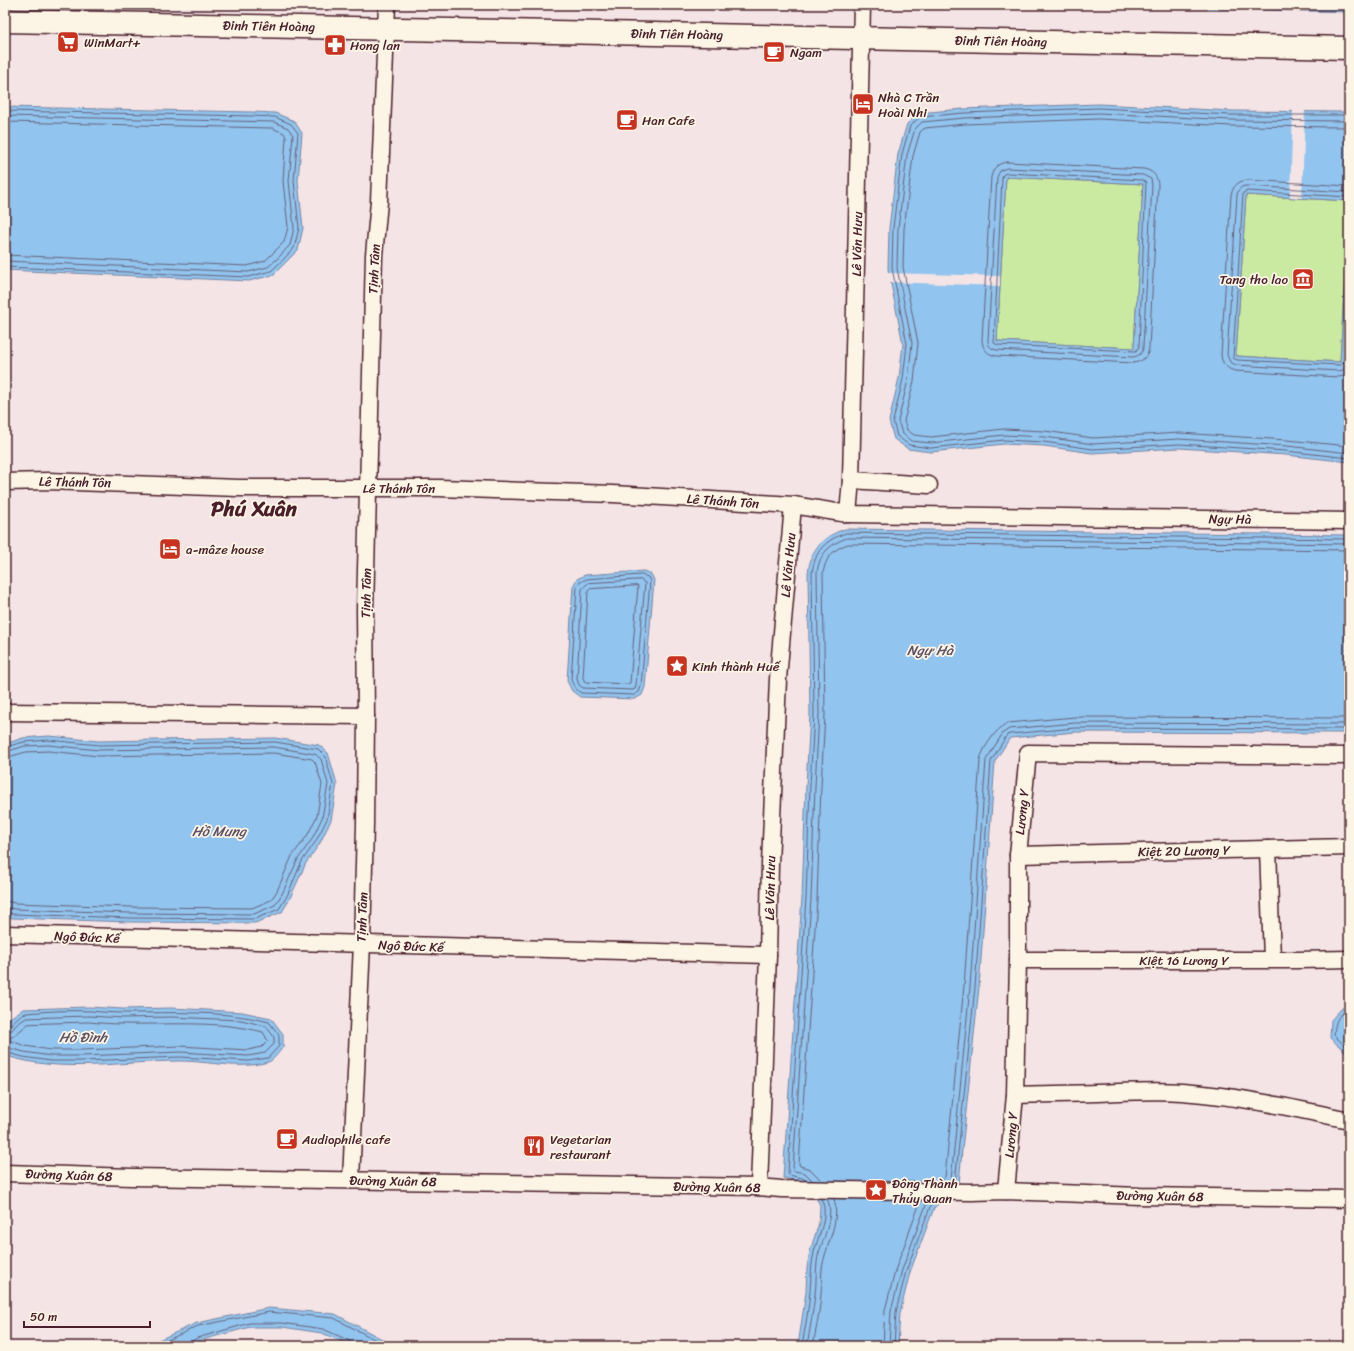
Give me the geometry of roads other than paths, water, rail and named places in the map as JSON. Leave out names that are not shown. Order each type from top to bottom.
[{"type":"main road","name":"Đinh Tiên Hoàng","points":[[5,20],[1349,48]]},
{"type":"street","name":"Tịnh Tâm","points":[[350,1180],[362,944],[366,716],[365,610],[374,255],[379,202],[387,5]]},
{"type":"street","name":"Lê Văn Hưu","points":[[848,514],[852,480],[862,5]]},
{"type":"street","points":[[852,480],[928,485]]},
{"type":"street","name":"Lê Thánh Tôn","points":[[5,482],[48,481],[238,488],[439,488],[613,494],[793,505]]},
{"type":"street","name":"Lê Văn Hưu","points":[[759,1187],[778,679],[793,505]]},
{"type":"street","points":[[793,505],[848,514]]},
{"type":"street","name":"Ngự Hà","points":[[848,514],[1349,521]]},
{"type":"street","points":[[5,712],[366,716]]},
{"type":"street","name":"Lương Y","points":[[1006,1191],[1015,1095],[1018,960],[1018,855],[1028,753],[1349,756]]},
{"type":"street","name":"Kiệt 20 Lương Y","points":[[1018,855],[1349,847]]},
{"type":"street","points":[[1268,849],[1272,960]]},
{"type":"street","name":"Ngô Đức Kế","points":[[5,934],[768,955]]},
{"type":"street","name":"Kiệt 16 Lương Y","points":[[1018,960],[1349,959]]},
{"type":"street","points":[[1015,1095],[1144,1090],[1182,1092],[1287,1106],[1349,1120]]},
{"type":"street","name":"Đường Xuân 68","points":[[5,1173],[132,1177],[759,1187],[781,1189],[971,1192],[1006,1191],[1140,1196],[1349,1199]]},
{"type":"water","points":[[1078,5],[1349,5],[1349,12]]},
{"type":"water","points":[[1099,104],[1232,111],[1349,112],[1349,201],[1246,195],[1236,356],[1340,362],[1349,215],[1349,462],[1286,455],[1179,448],[1092,453],[1044,446],[1004,444],[931,452],[908,449],[894,439],[889,421],[899,378],[903,344],[888,269],[889,228],[898,154],[907,124],[918,113],[963,109]],"holes":[[[1006,177],[1143,184],[1134,348],[997,341]]]},
{"type":"water","points":[[5,107],[275,113],[294,121],[302,133],[298,181],[303,228],[298,250],[273,275],[249,281],[5,270]]},
{"type":"water","name":"Ngự Hà","points":[[845,529],[1349,535],[1349,733],[1075,732],[1010,738],[995,761],[979,987],[959,1184],[934,1208],[910,1272],[900,1313],[898,1346],[798,1346],[806,1292],[807,1268],[810,1251],[819,1223],[820,1205],[813,1192],[801,1181],[783,1178],[802,898],[810,714],[808,573],[812,557],[819,545],[830,536]]},
{"type":"water","points":[[644,571],[651,574],[654,580],[645,687],[642,695],[635,699],[580,697],[572,691],[567,681],[573,586],[577,579],[585,575]]},
{"type":"water","name":"Hồ Mung","points":[[49,736],[98,741],[275,738],[319,745],[328,753],[337,784],[331,820],[320,843],[306,863],[282,912],[255,923],[130,922],[12,918],[5,916],[5,744],[23,738]]},
{"type":"water","name":"Hồ Đình","points":[[89,1007],[123,1009],[171,1008],[242,1012],[271,1018],[283,1034],[283,1047],[276,1056],[268,1062],[247,1065],[191,1061],[93,1065],[49,1064],[7,1056],[5,1053],[5,1025],[10,1018],[23,1009]]},
{"type":"water","points":[[1349,1007],[1349,1055],[1330,1038],[1331,1020],[1342,1008]]},
{"type":"water","points":[[269,1308],[335,1314],[395,1346],[352,1346],[322,1333],[282,1327],[250,1327],[198,1341],[189,1346],[145,1346],[197,1323]]},
{"type":"place","name":"WinMart+","points":[[68,42]]},
{"type":"place","name":"Hong lan","points":[[335,45]]},
{"type":"place","name":"Ngam","points":[[774,52]]},
{"type":"place","name":"Nhà C Trần Hoài Nhi","points":[[863,104]]},
{"type":"place","name":"Han Cafe","points":[[627,120]]},
{"type":"place","name":"Tang tho lao","points":[[1303,279]]},
{"type":"place","name":"a-mâze house","points":[[170,549]]},
{"type":"place","name":"Kinh thành Huế","points":[[677,666]]},
{"type":"place","name":"Audiophile cafe","points":[[287,1139]]},
{"type":"place","name":"Vegetarian restaurant","points":[[534,1146]]},
{"type":"place","name":"Đông Thành Thủy Quan","points":[[876,1190]]},
{"type":"district","name":"Phú Xuân","points":[[254,509]]}]
